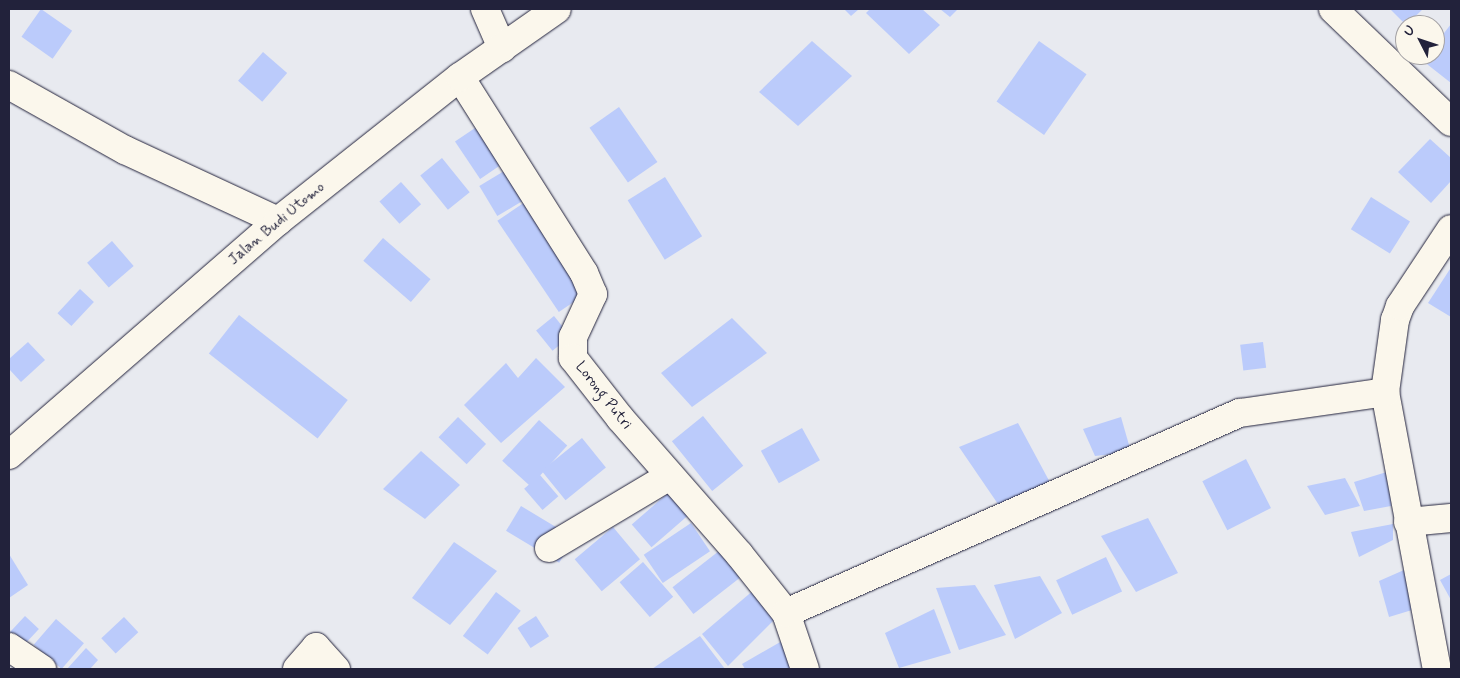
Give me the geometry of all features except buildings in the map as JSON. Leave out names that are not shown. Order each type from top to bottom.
[{"type":"street","points":[[485,9],[502,48]]},
{"type":"street","name":"Jalan Budi Utomo","points":[[9,454],[278,222],[460,77],[502,48],[531,17],[557,9]]},
{"type":"street","points":[[1333,9],[1451,122]]},
{"type":"street","name":"Lorong Putri","points":[[460,77],[584,273],[593,294],[573,337],[573,358],[670,476],[740,554],[786,613],[805,669]]},
{"type":"street","points":[[9,85],[125,150],[278,222]]},
{"type":"street","points":[[1436,669],[1385,392],[1395,320],[1400,306],[1451,229]]},
{"type":"street","points":[[786,613],[1240,413],[1385,392]]},
{"type":"street","points":[[549,548],[670,476]]},
{"type":"street","points":[[1408,522],[1451,518]]},
{"type":"street","points":[[9,647],[42,669]]},
{"type":"street","points":[[296,669],[316,647],[336,669]]}]
